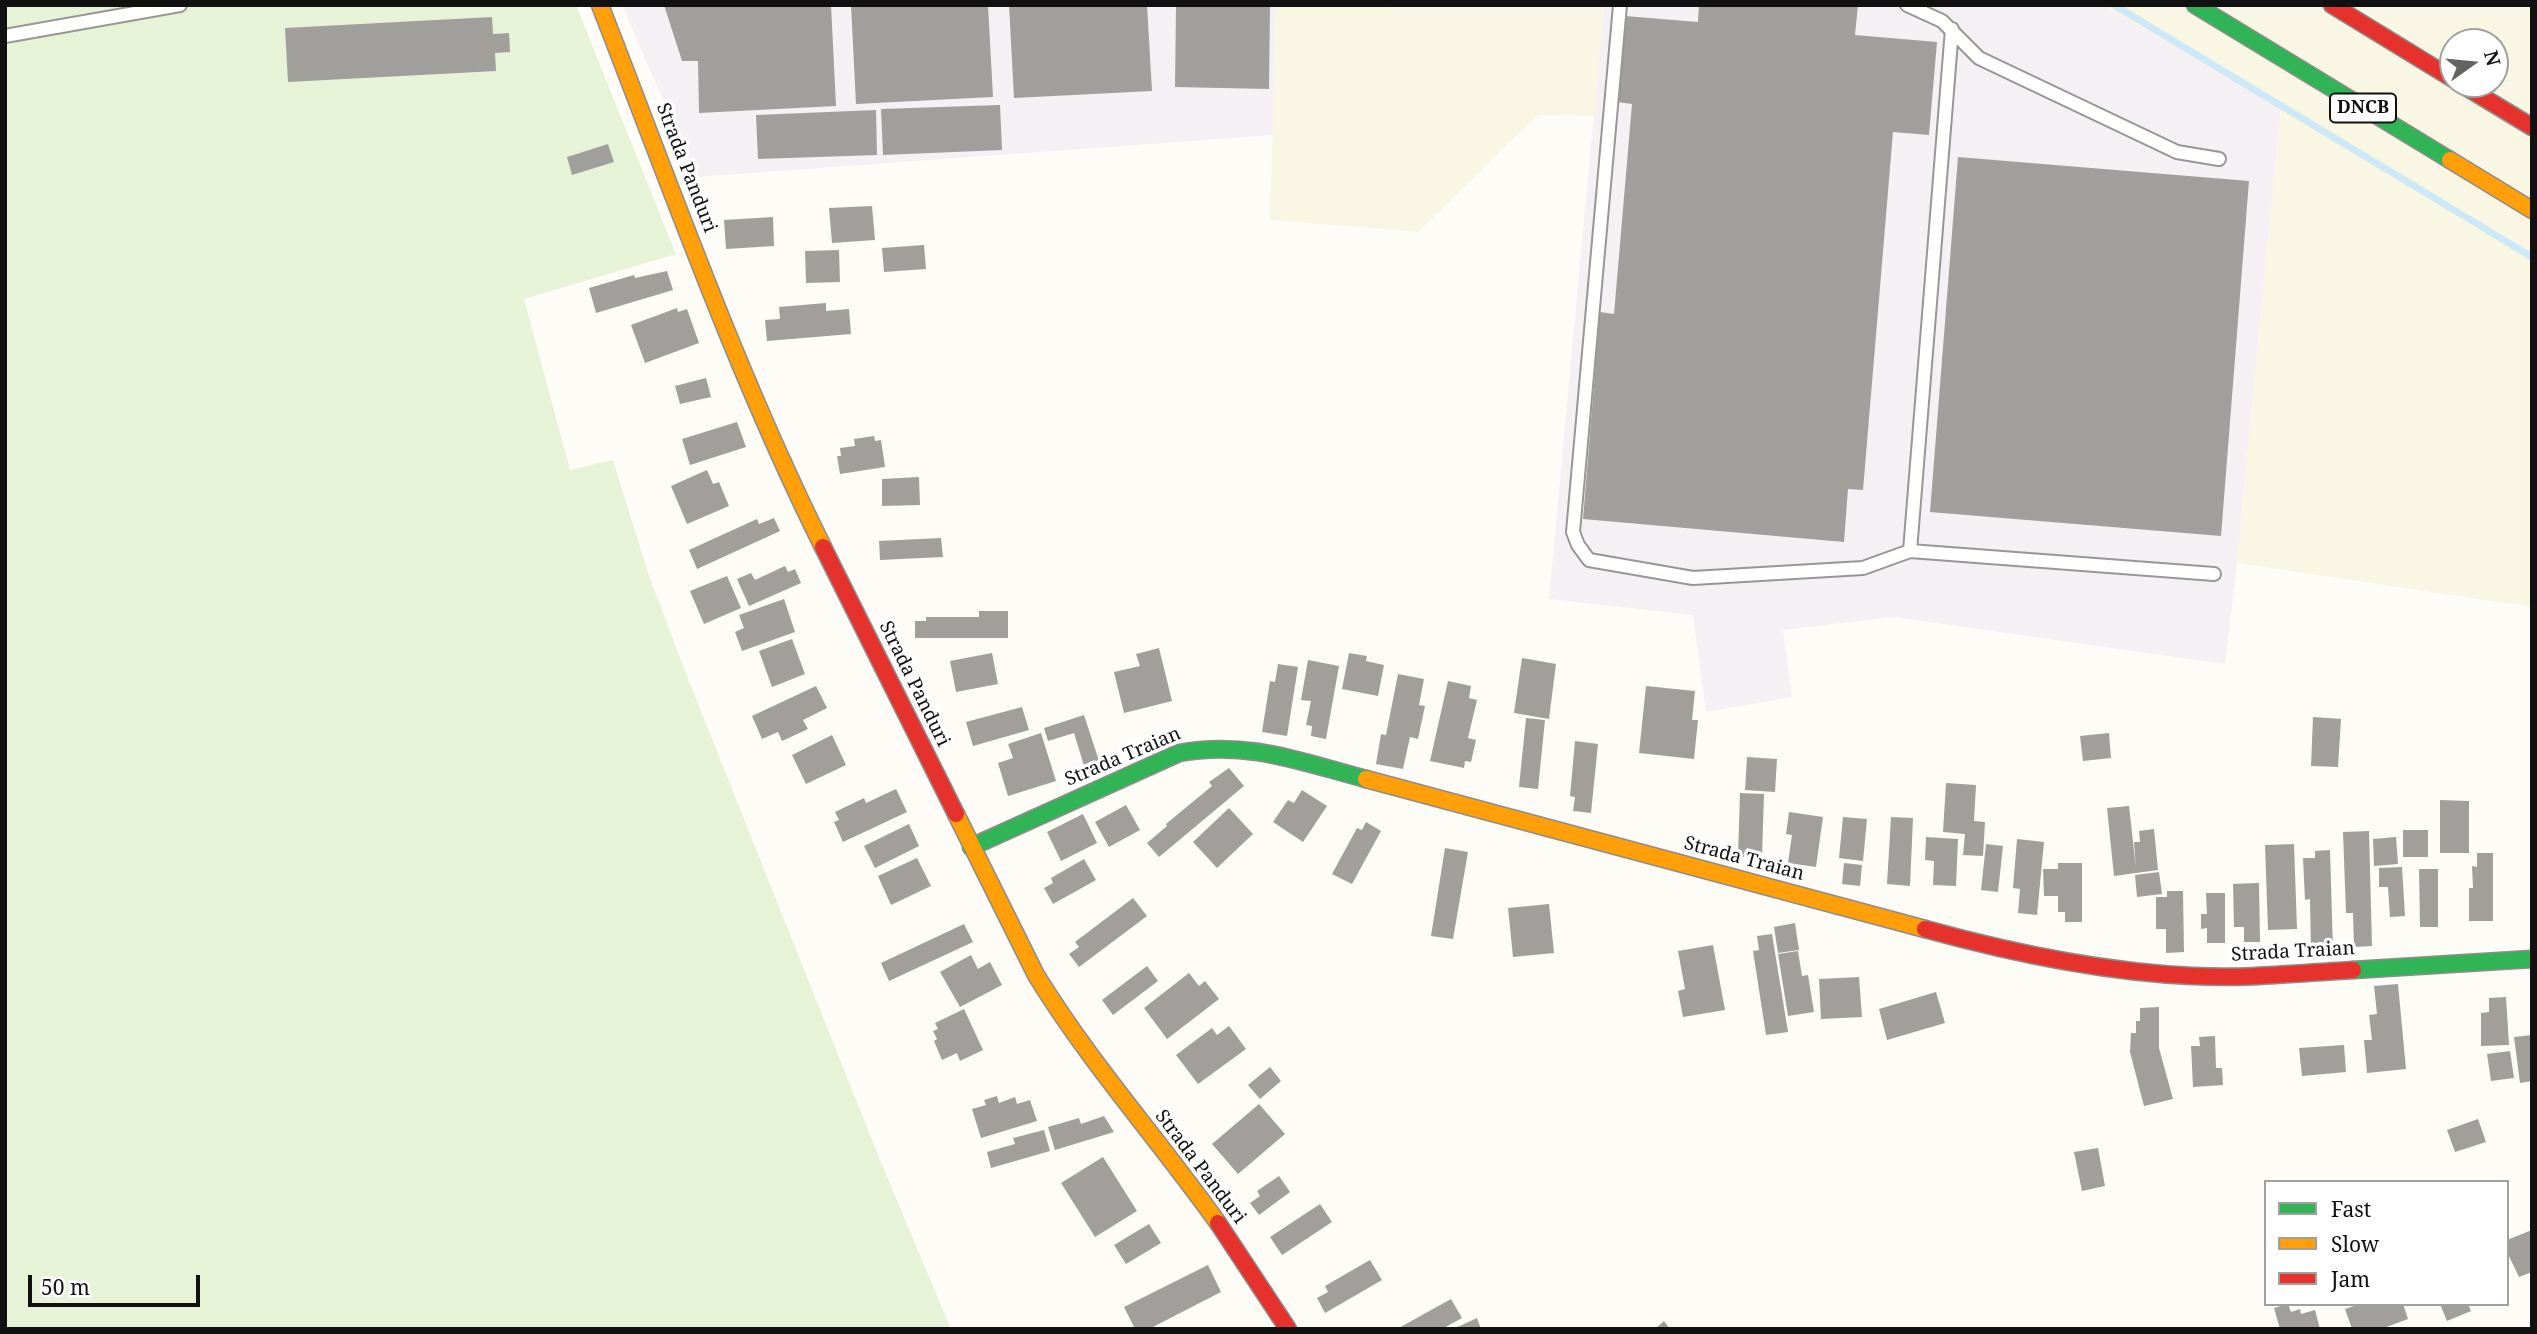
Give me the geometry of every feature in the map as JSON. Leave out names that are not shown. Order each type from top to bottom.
[{"type":"street","name":"Strada Panduri","points":[[600,5],[755,404],[790,483],[1036,975],[1062,1019],[1218,1223],[1288,1329]]},
{"type":"street","name":"DNCB","points":[[2194,5],[2532,210]]},
{"type":"street","points":[[2332,5],[2439,70]]},
{"type":"street","points":[[2484,98],[2532,127]]},
{"type":"street","name":"Strada Traian","points":[[971,847],[1179,753],[1210,746],[1232,746],[1275,755],[1949,936],[2018,952],[2186,977],[2228,977],[2532,959]]},
{"type":"lane","points":[[5,36],[180,5]]},
{"type":"lane","points":[[1620,5],[1573,532],[1578,545],[1589,560],[1693,578],[1863,568],[1910,551],[2214,574]]},
{"type":"lane","points":[[1907,5],[1942,21],[1979,58],[2177,152],[2219,159]]},
{"type":"lane","points":[[1910,551],[1952,29]]},
{"type":"shaded area","points":[[622,5],[1388,5],[1388,8],[1276,9],[1273,135],[696,177]]},
{"type":"shaded area","points":[[1388,5],[1604,5],[1594,116],[1538,115],[1418,232],[1270,220],[1276,8],[1388,8]]},
{"type":"shaded area","points":[[1604,5],[2103,5],[2281,106],[2225,664],[1894,617],[1783,630],[1792,697],[1706,712],[1693,615],[1549,599]]},
{"type":"shaded area","points":[[2103,5],[2532,5],[2532,607],[2237,563],[2281,107]]},
{"type":"green space","points":[[5,5],[576,5],[676,254],[524,299],[570,470],[613,460],[648,573],[683,666],[882,1165],[951,1329],[5,1329]]},
{"type":"building","points":[[664,5],[831,5],[836,106],[699,113],[698,61],[682,61]]},
{"type":"building","points":[[851,5],[988,5],[993,97],[856,104]]},
{"type":"building","points":[[1009,5],[1147,5],[1152,91],[1014,98]]},
{"type":"building","points":[[1176,5],[1270,5],[1269,89],[1175,87]]},
{"type":"building","points":[[1699,5],[1858,5],[1855,35],[1937,42],[1929,135],[1893,132],[1863,490],[1848,489],[1844,542],[1583,519],[1600,312],[1614,314],[1632,104],[1618,102],[1625,16],[1698,22]]},
{"type":"building","points":[[492,17],[493,34],[509,33],[510,52],[495,53],[496,71],[288,82],[285,28]]},
{"type":"building","points":[[1000,105],[1002,150],[883,155],[881,109]]},
{"type":"building","points":[[876,110],[877,155],[758,159],[756,115]]},
{"type":"building","points":[[608,144],[614,162],[572,175],[567,157]]},
{"type":"building","points":[[1958,157],[2249,181],[2221,536],[1930,512]]},
{"type":"building","points":[[872,206],[875,240],[832,243],[829,208]]},
{"type":"building","points":[[773,217],[774,246],[726,249],[724,220]]},
{"type":"building","points":[[924,245],[926,269],[884,272],[882,248]]},
{"type":"building","points":[[839,250],[840,282],[806,283],[805,251]]},
{"type":"building","points":[[667,271],[673,290],[596,313],[589,288],[634,275],[635,278]]},
{"type":"building","points":[[826,303],[826,311],[849,309],[851,334],[767,341],[765,320],[780,319],[779,307]]},
{"type":"building","points":[[677,308],[678,312],[687,309],[699,343],[645,363],[631,325]]},
{"type":"building","points":[[706,378],[711,397],[680,404],[675,386]]},
{"type":"building","points":[[737,422],[746,447],[690,465],[682,439]]},
{"type":"building","points":[[874,436],[875,441],[881,440],[885,467],[840,474],[837,456],[841,456],[840,448],[855,446],[854,439]]},
{"type":"building","points":[[707,470],[713,484],[719,482],[729,506],[687,524],[671,486]]},
{"type":"building","points":[[919,477],[920,505],[882,506],[882,479]]},
{"type":"building","points":[[774,518],[780,531],[697,569],[689,550],[757,519],[759,524]]},
{"type":"building","points":[[941,538],[943,557],[880,560],[879,541]]},
{"type":"building","points":[[785,566],[788,572],[795,569],[801,583],[749,606],[737,579],[751,573],[755,580]]},
{"type":"building","points":[[727,576],[741,608],[704,624],[690,591]]},
{"type":"building","points":[[784,599],[795,632],[742,651],[735,632],[744,628],[739,615]]},
{"type":"building","points":[[979,611],[1008,611],[1008,638],[915,638],[915,621],[926,621],[926,617],[979,617]]},
{"type":"building","points":[[792,639],[805,674],[772,687],[759,651]]},
{"type":"building","points":[[1159,648],[1172,701],[1124,713],[1114,672],[1140,666],[1136,654]]},
{"type":"building","points":[[992,653],[998,684],[956,692],[950,661]]},
{"type":"building","points":[[1349,653],[1367,656],[1366,661],[1384,665],[1378,696],[1342,689]]},
{"type":"building","points":[[1522,658],[1556,664],[1549,719],[1514,713]]},
{"type":"building","points":[[1308,660],[1339,666],[1326,739],[1311,736],[1312,726],[1306,725],[1311,701],[1301,700]]},
{"type":"building","points":[[1278,664],[1298,667],[1287,736],[1262,732],[1270,681],[1275,682]]},
{"type":"building","points":[[1398,674],[1424,679],[1419,705],[1425,706],[1418,739],[1410,737],[1403,769],[1376,764],[1381,734],[1386,735]]},
{"type":"building","points":[[1448,681],[1471,686],[1469,698],[1477,700],[1468,738],[1476,740],[1471,762],[1465,761],[1464,768],[1430,761]]},
{"type":"building","points":[[816,686],[827,708],[803,720],[808,729],[782,741],[778,732],[762,739],[752,716]]},
{"type":"building","points":[[1646,686],[1695,691],[1692,720],[1698,720],[1694,759],[1639,753]]},
{"type":"building","points":[[1022,707],[1029,730],[973,746],[966,722]]},
{"type":"building","points":[[1084,715],[1100,764],[1085,769],[1074,733],[1048,741],[1044,728]]},
{"type":"building","points":[[2313,717],[2341,719],[2338,767],[2311,766]]},
{"type":"building","points":[[1526,718],[1545,720],[1538,789],[1519,787]]},
{"type":"building","points":[[1041,733],[1056,781],[1008,796],[998,763],[1013,758],[1008,744]]},
{"type":"building","points":[[2109,733],[2111,758],[2083,761],[2080,736]]},
{"type":"building","points":[[832,735],[846,765],[806,784],[792,755]]},
{"type":"building","points":[[1575,741],[1598,744],[1591,813],[1573,811],[1575,797],[1570,796]]},
{"type":"building","points":[[1747,757],[1777,759],[1775,792],[1745,790]]},
{"type":"building","points":[[1229,768],[1244,786],[1159,857],[1147,843],[1212,786],[1209,782]]},
{"type":"building","points":[[1946,783],[1976,785],[1974,821],[1985,822],[1983,856],[1963,855],[1965,834],[1943,832]]},
{"type":"building","points":[[896,789],[907,812],[843,842],[834,822],[839,820],[835,812],[864,798],[866,803]]},
{"type":"building","points":[[1302,790],[1327,806],[1303,842],[1273,822],[1288,800],[1294,803]]},
{"type":"building","points":[[1740,793],[1764,794],[1762,857],[1738,857]]},
{"type":"building","points":[[2440,800],[2469,801],[2469,853],[2440,853]]},
{"type":"building","points":[[1126,805],[1140,830],[1109,847],[1095,822]]},
{"type":"building","points":[[2129,806],[2136,868],[2134,842],[2140,842],[2139,831],[2154,829],[2158,870],[2114,876],[2107,808]]},
{"type":"building","points":[[1229,808],[1253,834],[1217,868],[1193,842]]},
{"type":"building","points":[[1789,812],[1823,817],[1816,867],[1788,863],[1792,835],[1786,834]]},
{"type":"building","points":[[1083,814],[1097,843],[1061,861],[1047,832]]},
{"type":"building","points":[[1843,817],[1867,819],[1863,861],[1839,858]]},
{"type":"building","points":[[1891,817],[1913,818],[1910,886],[1887,884]]},
{"type":"building","points":[[1366,822],[1381,831],[1352,884],[1332,874],[1357,828],[1362,830]]},
{"type":"building","points":[[909,824],[919,846],[875,868],[864,846]]},
{"type":"building","points":[[2403,830],[2428,830],[2428,857],[2403,857]]},
{"type":"building","points":[[2369,831],[2372,946],[2354,947],[2353,913],[2346,913],[2343,832]]},
{"type":"building","points":[[1926,837],[1958,839],[1956,886],[1933,885],[1934,861],[1925,860]]},
{"type":"building","points":[[2396,837],[2398,864],[2374,866],[2373,839]]},
{"type":"building","points":[[2017,839],[2044,842],[2037,915],[2018,913],[2020,889],[2013,888]]},
{"type":"building","points":[[1986,844],[2003,846],[1998,892],[1981,890]]},
{"type":"building","points":[[2294,844],[2297,929],[2268,930],[2265,845]]},
{"type":"building","points":[[1445,848],[1468,852],[1453,939],[1431,936]]},
{"type":"building","points":[[2330,850],[2333,950],[2311,951],[2310,899],[2305,900],[2303,858],[2315,858],[2315,851]]},
{"type":"building","points":[[2477,853],[2493,853],[2493,921],[2469,921],[2469,888],[2473,888],[2472,866],[2477,867]]},
{"type":"building","points":[[917,858],[931,886],[891,905],[878,876]]},
{"type":"building","points":[[1084,859],[1096,880],[1053,904],[1044,888],[1053,883],[1051,878]]},
{"type":"building","points":[[1844,863],[1862,865],[1860,886],[1842,884]]},
{"type":"building","points":[[2058,863],[2082,863],[2082,922],[2065,922],[2065,912],[2058,912],[2058,896],[2044,896],[2043,869],[2058,869]]},
{"type":"building","points":[[2402,867],[2405,916],[2390,917],[2388,887],[2379,887],[2379,868]]},
{"type":"building","points":[[2419,869],[2438,869],[2438,927],[2420,927]]},
{"type":"building","points":[[2159,872],[2162,894],[2137,897],[2135,875]]},
{"type":"building","points":[[2259,883],[2260,942],[2244,942],[2244,927],[2234,927],[2233,884]]},
{"type":"building","points":[[2167,891],[2183,891],[2184,952],[2166,953],[2166,929],[2156,929],[2156,897],[2167,897]]},
{"type":"building","points":[[2206,893],[2225,893],[2225,943],[2207,943],[2207,928],[2201,929],[2201,914],[2207,914]]},
{"type":"building","points":[[1133,898],[1147,916],[1079,967],[1069,954],[1079,947],[1075,942]]},
{"type":"building","points":[[1549,904],[1554,953],[1513,957],[1508,908]]},
{"type":"building","points":[[1795,923],[1799,950],[1778,953],[1774,927]]},
{"type":"building","points":[[964,924],[973,942],[889,981],[881,963]]},
{"type":"building","points":[[1772,934],[1788,1032],[1766,1035],[1753,951],[1759,950],[1757,936]]},
{"type":"building","points":[[1713,945],[1725,1010],[1683,1017],[1678,991],[1685,989],[1678,951]]},
{"type":"building","points":[[1798,951],[1802,976],[1808,975],[1814,1012],[1788,1016],[1778,954]]},
{"type":"building","points":[[971,955],[978,969],[990,962],[1002,985],[960,1007],[940,972]]},
{"type":"building","points":[[1147,966],[1158,981],[1113,1015],[1102,1000]]},
{"type":"building","points":[[1189,973],[1199,986],[1205,981],[1219,999],[1167,1039],[1144,1008]]},
{"type":"building","points":[[1859,977],[1862,1017],[1821,1019],[1819,979]]},
{"type":"building","points":[[2398,984],[2406,1069],[2367,1073],[2364,1040],[2372,1040],[2369,1015],[2377,1014],[2374,986]]},
{"type":"building","points":[[1936,992],[1945,1023],[1887,1040],[1879,1009]]},
{"type":"building","points":[[2506,997],[2509,1045],[2481,1046],[2481,1013],[2489,1012],[2489,998]]},
{"type":"building","points":[[2159,1007],[2159,1048],[2173,1099],[2144,1106],[2130,1052],[2131,1033],[2136,1033],[2140,1008]]},
{"type":"building","points":[[964,1009],[983,1050],[960,1061],[957,1053],[942,1060],[934,1041],[937,1039],[933,1031],[938,1029],[935,1023]]},
{"type":"building","points":[[1229,1026],[1246,1049],[1198,1084],[1176,1055],[1212,1028],[1217,1035]]},
{"type":"building","points":[[2532,1035],[2532,1081],[2520,1083],[2514,1037]]},
{"type":"building","points":[[2215,1036],[2216,1068],[2222,1068],[2223,1085],[2193,1087],[2191,1046],[2200,1046],[2199,1037]]},
{"type":"building","points":[[2344,1045],[2346,1072],[2302,1076],[2299,1048]]},
{"type":"building","points":[[2510,1051],[2514,1078],[2491,1081],[2487,1054]]},
{"type":"building","points":[[1270,1067],[1281,1081],[1260,1099],[1248,1085]]},
{"type":"building","points":[[997,1096],[999,1103],[1015,1097],[1017,1104],[1030,1100],[1037,1121],[981,1138],[972,1109],[986,1105],[984,1100]]},
{"type":"building","points":[[1259,1104],[1285,1134],[1238,1174],[1212,1144]]},
{"type":"building","points":[[1104,1116],[1114,1132],[1055,1150],[1048,1127],[1079,1118],[1081,1124]]},
{"type":"building","points":[[2478,1119],[2486,1142],[2455,1152],[2447,1130]]},
{"type":"building","points":[[1044,1130],[1050,1151],[991,1168],[987,1152],[1015,1144],[1013,1138]]},
{"type":"building","points":[[2098,1148],[2105,1186],[2082,1191],[2074,1152]]},
{"type":"building","points":[[1103,1157],[1137,1211],[1095,1237],[1061,1183]]},
{"type":"building","points":[[1279,1176],[1290,1192],[1259,1215],[1250,1203],[1260,1196],[1257,1191]]},
{"type":"building","points":[[1320,1204],[1332,1222],[1282,1255],[1270,1237]]},
{"type":"building","points":[[1149,1224],[1161,1243],[1126,1264],[1114,1245]]},
{"type":"building","points":[[2532,1230],[2532,1272],[2519,1277],[2509,1256],[2509,1239]]},
{"type":"building","points":[[1370,1260],[1382,1280],[1325,1313],[1317,1298],[1328,1292],[1325,1286]]},
{"type":"building","points":[[1208,1265],[1221,1292],[1149,1329],[1135,1329],[1124,1307]]},
{"type":"building","points":[[1451,1299],[1462,1318],[1442,1329],[1397,1329]]},
{"type":"building","points":[[2289,1306],[2291,1312],[2300,1309],[2301,1314],[2315,1310],[2320,1329],[2280,1329],[2274,1308]]},
{"type":"building","points":[[2354,1306],[2404,1306],[2408,1319],[2381,1329],[2352,1329],[2345,1309]]},
{"type":"building","points":[[2441,1306],[2469,1306],[2471,1311],[2447,1321]]},
{"type":"building","points":[[1477,1318],[1481,1329],[1453,1329]]},
{"type":"building","points":[[1664,1321],[1670,1329],[1655,1329]]},
{"type":"waterway","points":[[2114,5],[2532,257]]},
{"type":"traffic: fast","points":[[2195,5],[2450,160]]},
{"type":"traffic: fast","points":[[971,847],[1179,753],[1228,749],[1251,751],[1366,779]]},
{"type":"traffic: fast","points":[[2353,970],[2532,959]]},
{"type":"traffic: slow","points":[[600,5],[733,347],[823,547]]},
{"type":"traffic: slow","points":[[2450,160],[2532,210]]},
{"type":"traffic: slow","points":[[1366,779],[1925,929]]},
{"type":"traffic: slow","points":[[956,814],[1036,975],[1101,1070],[1218,1223]]},
{"type":"traffic: jam","points":[[2332,5],[2439,70]]},
{"type":"traffic: jam","points":[[2484,98],[2532,127]]},
{"type":"traffic: jam","points":[[823,547],[956,814]]},
{"type":"traffic: jam","points":[[1925,929],[2058,960],[2159,974],[2233,977],[2353,970]]},
{"type":"traffic: jam","points":[[1218,1223],[1288,1329]]}]
